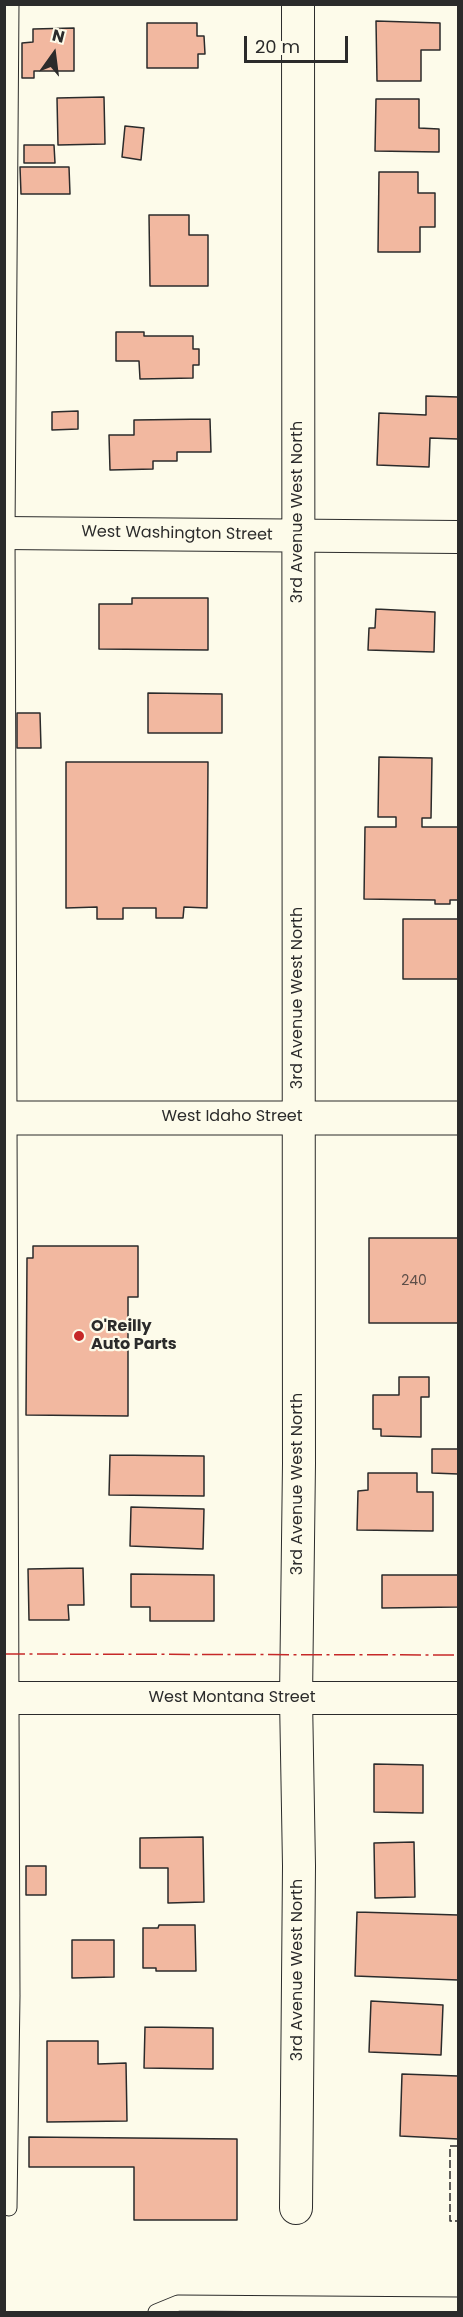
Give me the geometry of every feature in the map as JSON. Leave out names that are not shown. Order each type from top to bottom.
[{"type":"highway","name":"West Idaho Street","points":[[7,1118],[459,1118]]},
{"type":"street","name":"3rd Avenue West North","points":[[296,2208],[299,1866],[296,1698],[299,1463],[298,4]]},
{"type":"street","name":"West Washington Street","points":[[6,532],[459,537]]},
{"type":"street","name":"West Montana Street","points":[[8,1698],[459,1698]]},
{"type":"lane","points":[[9,2208],[12,1995],[8,1698],[6,532],[11,4]]},
{"type":"lane","points":[[156,2313],[178,2303],[459,2305]]},
{"type":"building","points":[[376,21],[440,23],[440,50],[421,50],[421,81],[377,81]]},
{"type":"building","points":[[147,23],[197,23],[197,36],[204,36],[205,54],[198,54],[198,68],[147,68]]},
{"type":"building","points":[[74,28],[74,71],[34,71],[34,78],[22,78],[22,43],[33,42],[33,29]]},
{"type":"building","points":[[104,97],[105,144],[58,145],[57,98]]},
{"type":"building","points":[[376,99],[419,99],[419,128],[439,129],[439,152],[375,151]]},
{"type":"building","points":[[125,126],[144,128],[141,160],[122,157]]},
{"type":"building","points":[[24,145],[54,145],[55,163],[24,163]]},
{"type":"building","points":[[20,167],[69,167],[70,194],[21,194]]},
{"type":"building","points":[[379,172],[418,172],[418,193],[435,193],[435,227],[420,227],[420,252],[378,252]]},
{"type":"building","points":[[149,215],[189,215],[189,235],[208,235],[208,286],[150,286]]},
{"type":"building","points":[[116,332],[144,332],[144,336],[193,336],[193,349],[199,349],[199,365],[193,365],[193,378],[140,379],[139,361],[116,361]]},
{"type":"building","points":[[426,396],[458,397],[458,439],[430,438],[429,467],[377,465],[379,413],[426,415]]},
{"type":"building","points":[[78,411],[78,429],[52,430],[52,412]]},
{"type":"building","points":[[210,419],[211,452],[177,452],[177,461],[153,461],[153,469],[110,470],[109,435],[134,435],[134,420]]},
{"type":"building","points":[[132,598],[208,598],[208,650],[99,649],[99,604],[132,604]]},
{"type":"building","points":[[376,609],[435,612],[434,652],[368,650],[369,628],[375,628]]},
{"type":"building","points":[[148,693],[222,694],[222,733],[148,733]]},
{"type":"building","points":[[17,713],[40,713],[41,748],[17,748]]},
{"type":"building","points":[[379,757],[432,758],[431,818],[422,818],[422,827],[458,827],[458,900],[450,900],[450,904],[435,904],[435,900],[364,899],[365,827],[396,827],[396,817],[378,817]]},
{"type":"building","points":[[66,762],[208,762],[207,908],[184,907],[183,918],[156,918],[156,908],[123,908],[123,919],[97,919],[97,907],[66,908]]},
{"type":"building","points":[[403,919],[458,919],[458,979],[403,979]]},
{"type":"building","points":[[369,1238],[458,1238],[458,1323],[369,1323]]},
{"type":"building","points":[[33,1246],[138,1246],[138,1297],[128,1297],[128,1416],[26,1415],[27,1258],[33,1258]]},
{"type":"building","points":[[399,1377],[429,1377],[429,1397],[421,1397],[421,1437],[381,1436],[381,1429],[373,1429],[373,1395],[399,1395]]},
{"type":"building","points":[[432,1449],[458,1449],[458,1474],[432,1473]]},
{"type":"building","points":[[110,1455],[204,1456],[204,1496],[109,1495]]},
{"type":"building","points":[[368,1473],[417,1473],[417,1492],[433,1492],[433,1531],[357,1530],[358,1491],[368,1490]]},
{"type":"building","points":[[131,1507],[204,1509],[203,1549],[130,1546]]},
{"type":"building","points":[[83,1568],[84,1605],[68,1605],[69,1620],[29,1620],[28,1569]]},
{"type":"building","points":[[131,1574],[214,1575],[214,1621],[150,1621],[150,1607],[131,1607]]},
{"type":"building","points":[[382,1575],[458,1575],[458,1607],[382,1608]]},
{"type":"building","points":[[374,1764],[423,1765],[423,1813],[374,1812]]},
{"type":"building","points":[[203,1837],[204,1902],[168,1903],[168,1868],[140,1868],[140,1838]]},
{"type":"building","points":[[414,1842],[415,1897],[375,1898],[374,1843]]},
{"type":"building","points":[[26,1866],[46,1866],[46,1895],[26,1895]]},
{"type":"building","points":[[357,1912],[458,1915],[458,1980],[355,1976]]},
{"type":"building","points":[[159,1925],[195,1925],[196,1971],[156,1971],[156,1968],[143,1968],[143,1928],[158,1928]]},
{"type":"building","points":[[72,1940],[114,1940],[114,1977],[72,1978]]},
{"type":"building","points":[[371,2001],[443,2005],[441,2055],[369,2052]]},
{"type":"building","points":[[145,2027],[213,2028],[213,2069],[144,2068]]},
{"type":"building","points":[[47,2041],[98,2041],[98,2064],[126,2063],[127,2121],[47,2122]]},
{"type":"building","points":[[402,2074],[458,2076],[458,2139],[400,2136]]},
{"type":"building","points":[[29,2137],[237,2139],[237,2220],[134,2220],[134,2167],[29,2167]]},
{"type":"fence","points":[[458,2146],[450,2146],[450,2221],[458,2221]]},
{"type":"power","points":[[4,1654],[458,1655]]},
{"type":"place","name":"O'Reilly Auto Parts","points":[[79,1336]]}]
